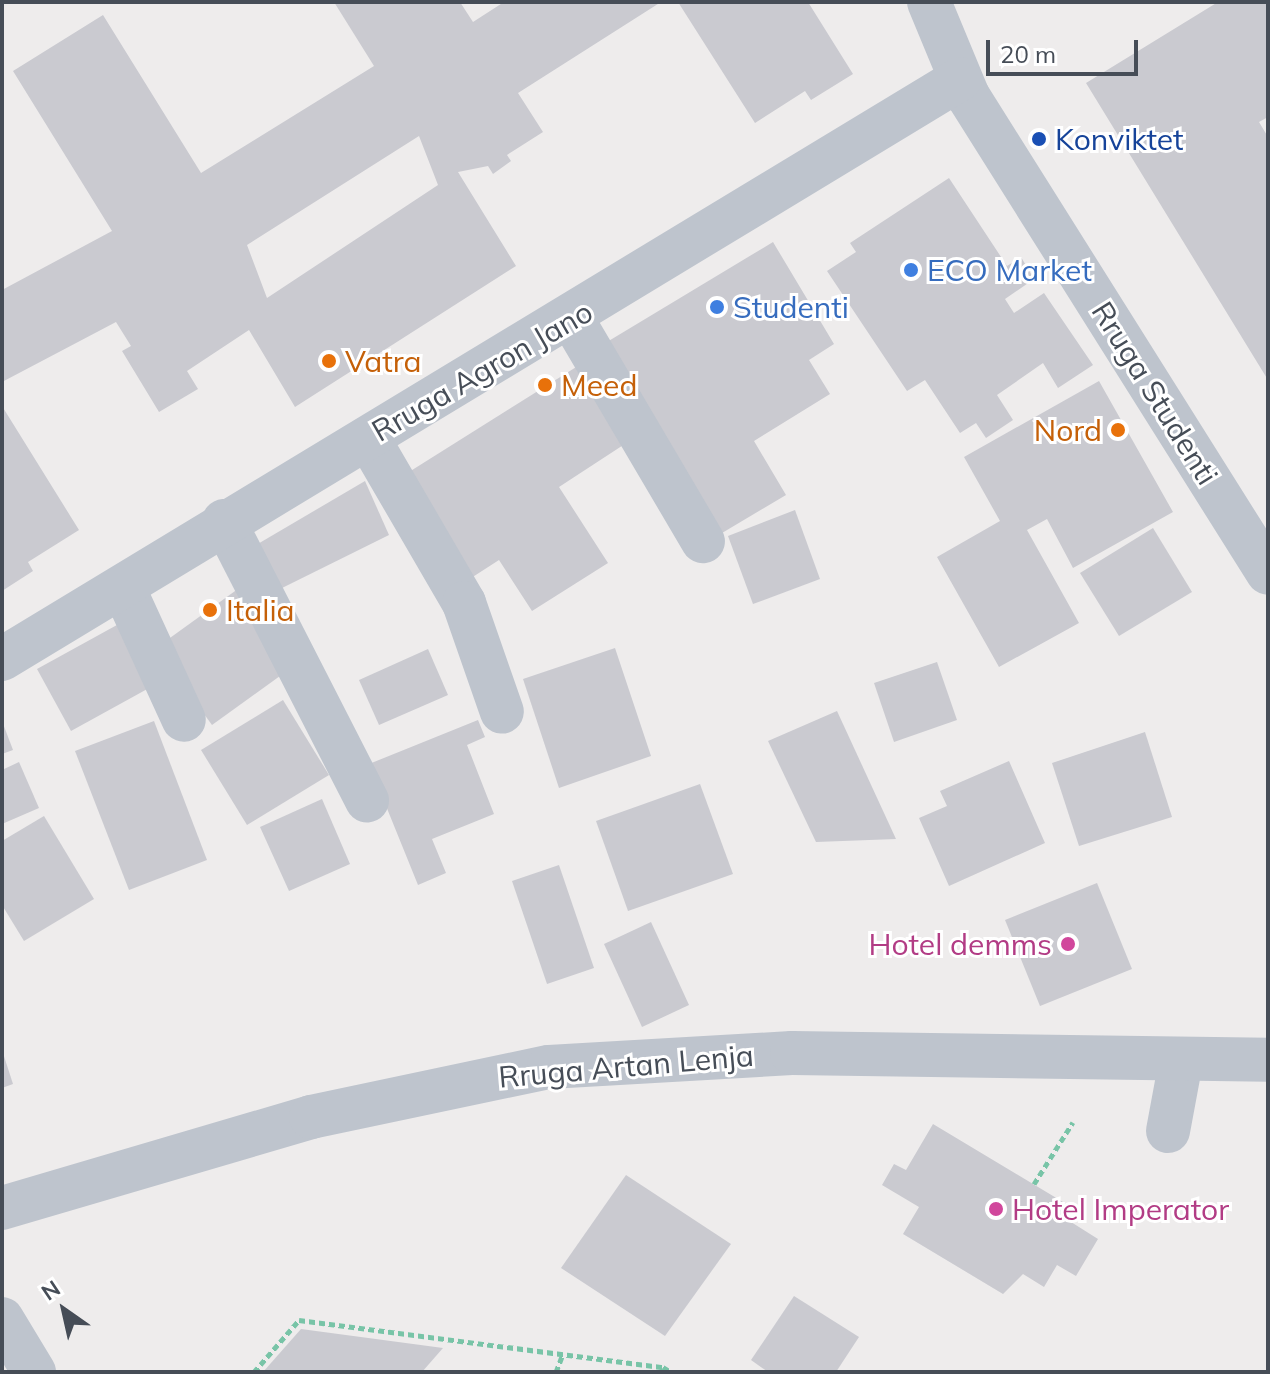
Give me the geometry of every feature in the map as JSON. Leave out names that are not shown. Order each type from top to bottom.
[{"type":"street","name":"Rruga Studenti","points":[[929,2],[960,79],[1268,573]]},
{"type":"street","name":"Rruga Agron Jano","points":[[2,659],[123,587],[224,521],[572,319],[960,79]]},
{"type":"street","points":[[572,319],[703,541]]},
{"type":"street","points":[[368,438],[464,603],[502,712]]},
{"type":"street","points":[[224,521],[367,800]]},
{"type":"street","points":[[123,587],[184,720]]},
{"type":"street","name":"Rruga Artan Lenja","points":[[2,1208],[311,1117],[549,1067],[792,1053],[1268,1060]]},
{"type":"street","points":[[1168,1131],[1181,1061]]},
{"type":"street","points":[[2,1319],[34,1372]]},
{"type":"path","points":[[1034,1184],[1073,1122]]},
{"type":"path","points":[[254,1372],[299,1320],[663,1367],[671,1372]]},
{"type":"path","points":[[556,1372],[563,1354]]},
{"type":"building","points":[[334,2],[460,2],[473,22],[504,2],[661,2],[518,93],[543,132],[507,155],[511,161],[493,174],[488,166],[458,172],[516,266],[295,407],[249,330],[187,371],[198,389],[159,412],[122,351],[131,346],[116,322],[2,382],[2,290],[112,231],[13,71],[103,15],[201,173],[374,66]],"holes":[[[419,136],[438,185],[267,298],[247,245]]]},
{"type":"building","points":[[678,2],[808,2],[853,74],[811,100],[805,91],[755,123]]},
{"type":"building","points":[[1218,2],[1268,2],[1268,117],[1259,122],[1268,137],[1268,380],[1086,83]]},
{"type":"building","points":[[949,178],[1007,266],[1021,257],[1034,279],[1005,299],[1014,313],[1044,293],[1093,365],[1058,388],[1043,363],[997,395],[1013,420],[986,438],[976,423],[960,433],[925,380],[907,391],[827,271],[856,252],[850,243]]},
{"type":"building","points":[[773,242],[834,344],[809,360],[830,394],[754,441],[786,495],[717,536],[602,345]]},
{"type":"building","points":[[581,364],[631,440],[559,487],[608,563],[532,611],[499,560],[468,580],[401,477]]},
{"type":"building","points":[[1099,381],[1173,512],[1073,568],[1047,519],[1027,530],[1079,623],[999,667],[937,557],[1000,521],[964,457]]},
{"type":"building","points":[[2,406],[79,530],[28,562],[33,571],[2,591]]},
{"type":"building","points":[[365,481],[389,535],[276,591],[256,545]]},
{"type":"building","points":[[795,510],[820,579],[753,604],[728,536]]},
{"type":"building","points":[[1153,528],[1192,592],[1119,636],[1080,573]]},
{"type":"building","points":[[242,586],[298,663],[212,725],[156,648]]},
{"type":"building","points":[[126,620],[160,682],[71,731],[37,669]]},
{"type":"building","points":[[615,648],[651,756],[559,788],[523,679]]},
{"type":"building","points":[[428,649],[448,695],[379,725],[359,680]]},
{"type":"building","points":[[937,662],[957,720],[894,742],[874,683]]},
{"type":"building","points":[[283,700],[329,775],[247,825],[201,750]]},
{"type":"building","points":[[837,711],[896,839],[816,842],[768,741]]},
{"type":"building","points":[[478,720],[485,737],[467,745],[494,814],[432,839],[446,873],[418,885],[369,764]]},
{"type":"building","points":[[2,721],[13,750],[2,754]]},
{"type":"building","points":[[154,721],[207,860],[129,890],[75,751]]},
{"type":"building","points":[[1145,732],[1172,817],[1079,846],[1052,763]]},
{"type":"building","points":[[1009,761],[1045,843],[949,886],[919,818],[947,806],[940,791]]},
{"type":"building","points":[[19,762],[39,808],[2,824],[2,770]]},
{"type":"building","points":[[700,784],[733,874],[628,911],[596,821]]},
{"type":"building","points":[[322,799],[350,864],[289,891],[260,827]]},
{"type":"building","points":[[44,816],[94,899],[24,941],[2,905],[2,841]]},
{"type":"building","points":[[559,865],[594,968],[547,984],[512,881]]},
{"type":"building","name":"Hotel demms","points":[[1097,883],[1132,969],[1040,1006],[1005,920]]},
{"type":"building","points":[[651,922],[689,1005],[642,1027],[604,944]]},
{"type":"building","points":[[2,1050],[13,1084],[2,1088]]},
{"type":"building","name":"Hotel Imperator","points":[[933,1124],[1078,1211],[1071,1222],[1098,1239],[1076,1276],[1057,1265],[1044,1287],[1023,1274],[1003,1294],[903,1234],[919,1207],[882,1185],[894,1164],[906,1170]]},
{"type":"building","points":[[626,1175],[731,1244],[665,1336],[561,1268]]},
{"type":"building","points":[[794,1296],[859,1337],[836,1372],[768,1372],[751,1360]]},
{"type":"building","points":[[301,1329],[443,1348],[422,1372],[263,1372]]},
{"type":"place","name":"Konviktet","points":[[1039,139]]},
{"type":"place","name":"ECO Market","points":[[911,270]]},
{"type":"place","name":"Studenti","points":[[717,307]]},
{"type":"place","name":"Vatra","points":[[329,361]]},
{"type":"place","name":"Meed","points":[[545,385]]},
{"type":"place","name":"Nord","points":[[1118,430]]},
{"type":"place","name":"Italia","points":[[210,610]]},
{"type":"place","name":"Hotel demms","points":[[1068,944]]},
{"type":"place","name":"Hotel Imperator","points":[[996,1209]]}]
